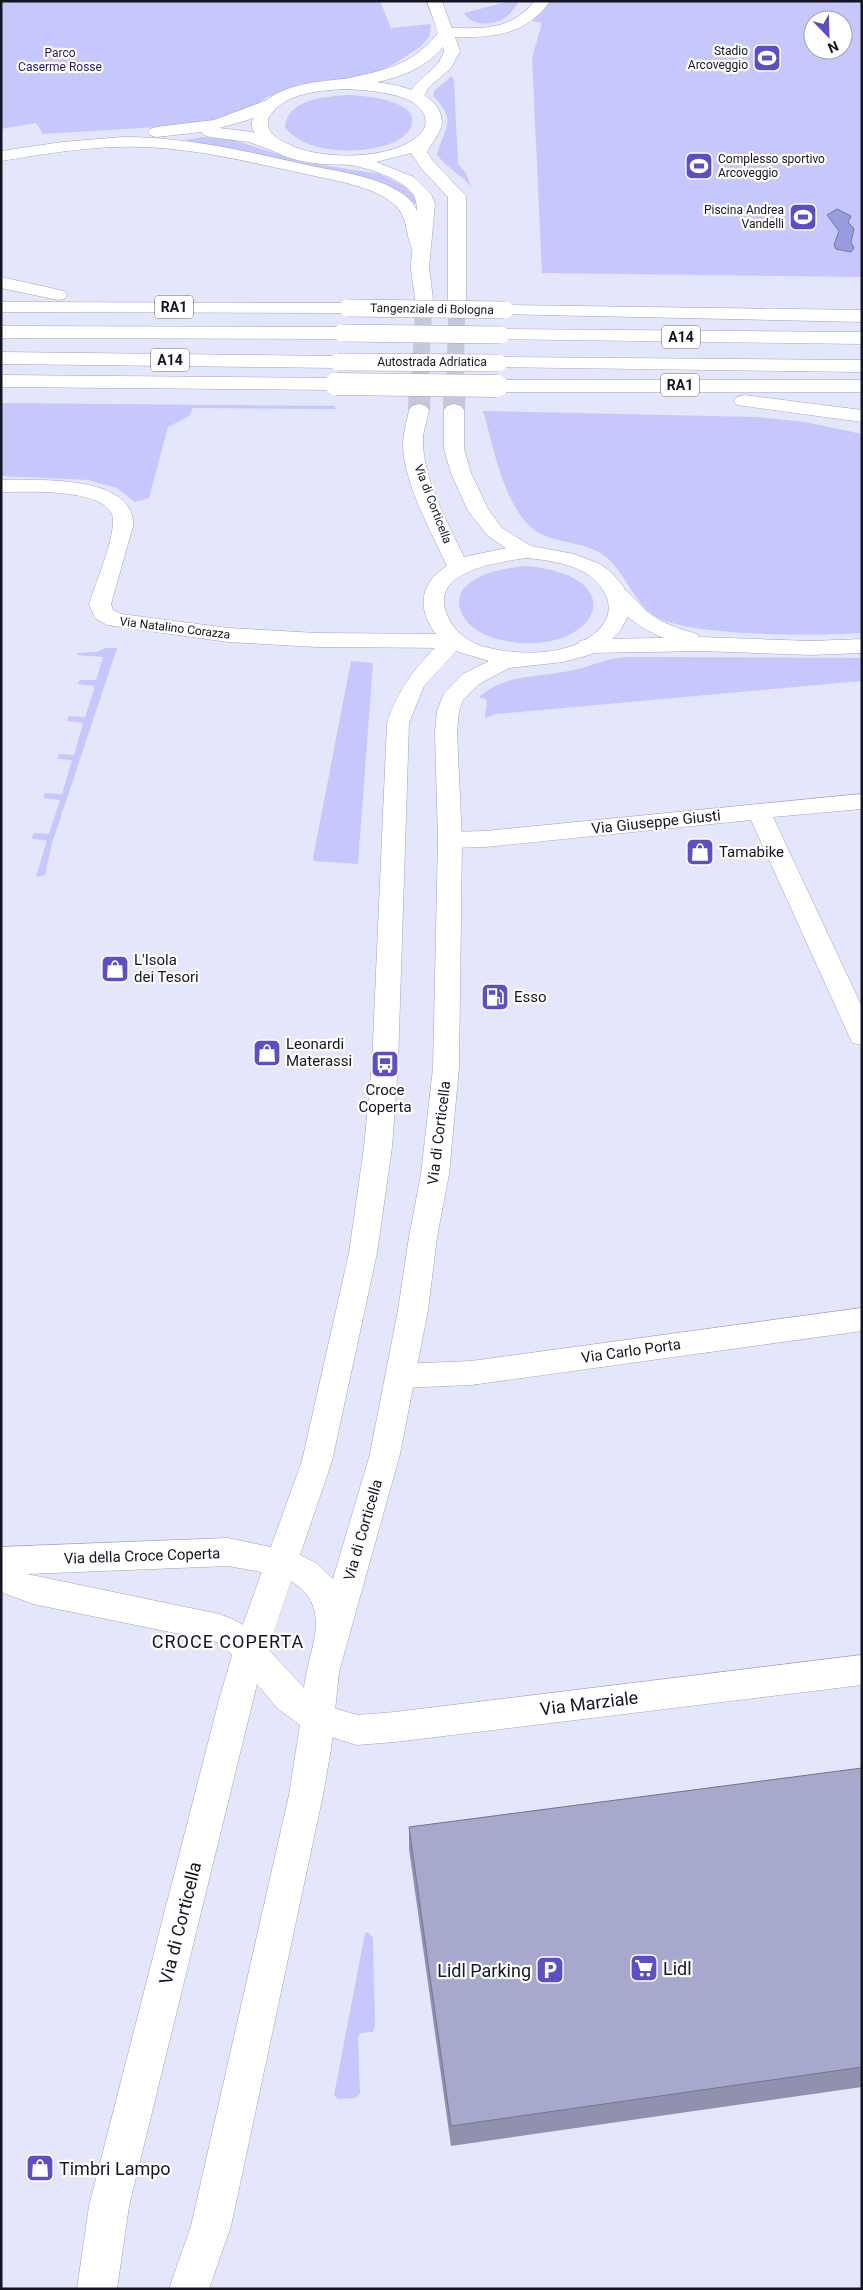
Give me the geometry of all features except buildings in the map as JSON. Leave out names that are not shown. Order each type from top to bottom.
[{"type":"main road","points":[[416,98],[422,85],[448,64],[452,58],[452,51],[434,1]]},
{"type":"main road","points":[[446,33],[493,31],[518,24],[543,1]]},
{"type":"main road","points":[[1,156],[66,140],[166,131],[229,122],[247,116],[301,90],[382,78],[399,73],[424,58],[437,46],[446,33]]},
{"type":"main road","points":[[343,84],[383,87],[416,98],[432,112],[433,128],[419,152],[425,163],[450,186],[457,196],[457,300]]},
{"type":"main road","points":[[270,104],[262,113],[259,123],[262,133],[270,142],[284,149]]},
{"type":"main road","points":[[166,131],[237,134],[252,137],[303,155],[347,160],[389,171],[405,178],[424,196],[426,204],[420,268],[424,299]]},
{"type":"main road","points":[[347,160],[395,153],[414,146],[427,136]]},
{"type":"main road","points":[[1,156],[54,147],[129,142],[164,143],[200,148],[347,178],[370,185],[406,206],[422,250]]},
{"type":"main road","points":[[1,282],[39,292],[86,298],[274,307]]},
{"type":"main road","name":"Tangenziale di Bologna","points":[[1,307],[274,307],[862,316]]},
{"type":"main road","name":"Autostrada Adriatica","points":[[1,332],[862,338]]},
{"type":"main road","name":"Autostrada Adriatica","points":[[1,358],[862,366]]},
{"type":"main road","name":"RA1","points":[[1,382],[497,386],[862,386]]},
{"type":"main road","points":[[530,385],[718,398],[862,416]]},
{"type":"main road","name":"Via di Corticella","points":[[419,410],[413,445],[418,470],[440,528],[459,568]]},
{"type":"main road","name":"Via di Corticella","points":[[454,410],[454,449],[461,472],[478,511],[495,532],[526,552]]},
{"type":"main road","name":"Via Natalino Corazza","points":[[1,486],[82,490],[109,498],[117,504],[122,511],[122,527],[100,604],[100,609],[108,617],[124,622],[228,635],[317,640],[454,641]]},
{"type":"main road","name":"Via di Corticella","points":[[189,2289],[211,2226],[306,1795],[313,1756],[322,1672],[380,1472],[413,1310],[423,1237],[435,1174],[446,1068],[450,840],[446,732],[448,711],[452,698],[471,679],[486,670],[502,663],[522,659],[558,656],[588,646],[610,631],[616,622],[619,602],[616,592],[600,574],[588,566],[560,556],[526,552],[476,561],[459,568],[446,577],[437,589],[433,601],[434,613],[441,626],[454,641],[484,654],[522,659]]},
{"type":"main road","points":[[616,592],[642,620],[656,628],[702,644]]},
{"type":"main road","name":"Via di Corticella","points":[[97,2289],[109,2206],[227,1735],[250,1652],[312,1480],[322,1445],[363,1253],[378,1147],[385,1064],[398,723],[404,702],[417,677],[454,641]]},
{"type":"main road","points":[[588,646],[702,644],[811,648],[862,646]]},
{"type":"main road","name":"Via Giuseppe Giusti","points":[[450,840],[485,839],[862,801]]},
{"type":"main road","points":[[759,812],[862,1036]]},
{"type":"main road","name":"Via Carlo Porta","points":[[400,1376],[471,1373],[862,1319]]},
{"type":"main road","name":"Via della Croce Coperta","points":[[1,1561],[228,1552],[283,1562]]},
{"type":"main road","name":"Via di Corticella","points":[[283,1562],[294,1566],[314,1580],[328,1596],[332,1614],[331,1638]]},
{"type":"main road","points":[[1,1578],[33,1590],[219,1628],[232,1634],[289,1696],[317,1718]]},
{"type":"main road","name":"Via Marziale","points":[[317,1718],[357,1730],[395,1727],[862,1670]]},
{"type":"green space","name":"Parco Caserme Rosse","points":[[1,1],[380,1],[391,28],[431,24],[429,37],[420,47],[374,74],[289,89],[267,97],[252,107],[218,120],[159,127],[43,134],[36,123],[1,129]]},
{"type":"green space","points":[[510,1],[520,1],[506,17],[493,23],[482,24],[476,22],[464,13]]},
{"type":"green space","name":"Complesso sportivo Arcoveggio","points":[[551,1],[862,1],[862,277],[542,273],[532,58],[542,23],[532,21]]},
{"type":"green space","points":[[452,76],[454,81],[458,164],[466,173],[471,187],[437,155],[447,125],[447,119],[446,113],[434,97],[434,91]]},
{"type":"green space","points":[[345,95],[363,96],[397,104],[406,109],[411,116],[412,124],[407,133],[388,145],[356,150],[323,148],[308,144],[295,137],[285,127],[287,118],[299,106],[317,99]]},
{"type":"green space","points":[[203,137],[227,138],[303,162],[380,174],[404,186],[421,203],[415,204],[404,196],[283,160],[184,140]]},
{"type":"green space","points":[[1,403],[335,406],[335,409],[193,408],[189,416],[168,427],[149,498],[135,502],[117,488],[88,480],[1,476]]},
{"type":"green space","points":[[483,411],[758,417],[805,422],[862,434],[862,633],[816,635],[722,631],[693,628],[669,622],[653,615],[639,601],[617,568],[602,554],[588,547],[541,534],[529,525],[518,512],[503,479]]},
{"type":"green space","points":[[528,566],[564,574],[585,586],[593,601],[590,616],[577,630],[557,640],[529,643],[491,637],[480,632],[466,620],[460,609],[459,598],[464,588],[472,581],[495,571]]},
{"type":"green space","points":[[106,648],[117,648],[52,843],[45,875],[36,877],[47,840],[31,839],[34,833],[49,834],[60,800],[43,798],[45,793],[62,794],[72,760],[57,759],[59,754],[74,755],[83,723],[67,721],[69,716],[85,717],[95,686],[78,684],[80,680],[96,680],[103,657],[77,655],[78,653],[96,652]]},
{"type":"green space","points":[[626,657],[862,658],[862,681],[496,714],[485,718],[487,700],[479,697],[502,683],[526,677],[565,672],[607,660]]},
{"type":"green space","points":[[351,661],[373,663],[358,864],[314,861],[313,858]]},
{"type":"green space","points":[[368,1932],[373,1938],[375,2027],[373,2032],[361,2033],[358,2037],[360,2094],[355,2098],[338,2099],[334,2095],[365,1933]]},
{"type":"shaded area","points":[[837,209],[851,216],[848,222],[854,229],[851,242],[854,248],[851,252],[836,249],[834,245],[839,231],[827,215]]},
{"type":"tunnel","points":[[420,381],[424,299]]},
{"type":"tunnel","points":[[455,381],[457,300]]},
{"type":"tunnel","points":[[419,410],[420,380]]},
{"type":"tunnel","points":[[454,410],[455,380]]},
{"type":"place","name":"Stadio Arcoveggio","points":[[767,58]]},
{"type":"place","name":"Complesso sportivo Arcoveggio","points":[[699,166]]},
{"type":"place","name":"Piscina Andrea Vandelli","points":[[803,217]]},
{"type":"place","name":"Tamabike","points":[[700,852]]},
{"type":"place","name":"L'Isola dei Tesori","points":[[115,969]]},
{"type":"place","name":"Esso","points":[[495,997]]},
{"type":"place","name":"Leonardi Materassi","points":[[267,1053]]},
{"type":"place","name":"Croce Coperta","points":[[385,1064]]},
{"type":"place","name":"Lidl","points":[[644,1968]]},
{"type":"place","name":"Lidl Parking","points":[[550,1970]]},
{"type":"place","name":"Timbri Lampo","points":[[40,2168]]},
{"type":"district","name":"CROCE COPERTA","points":[[228,1641]]}]
